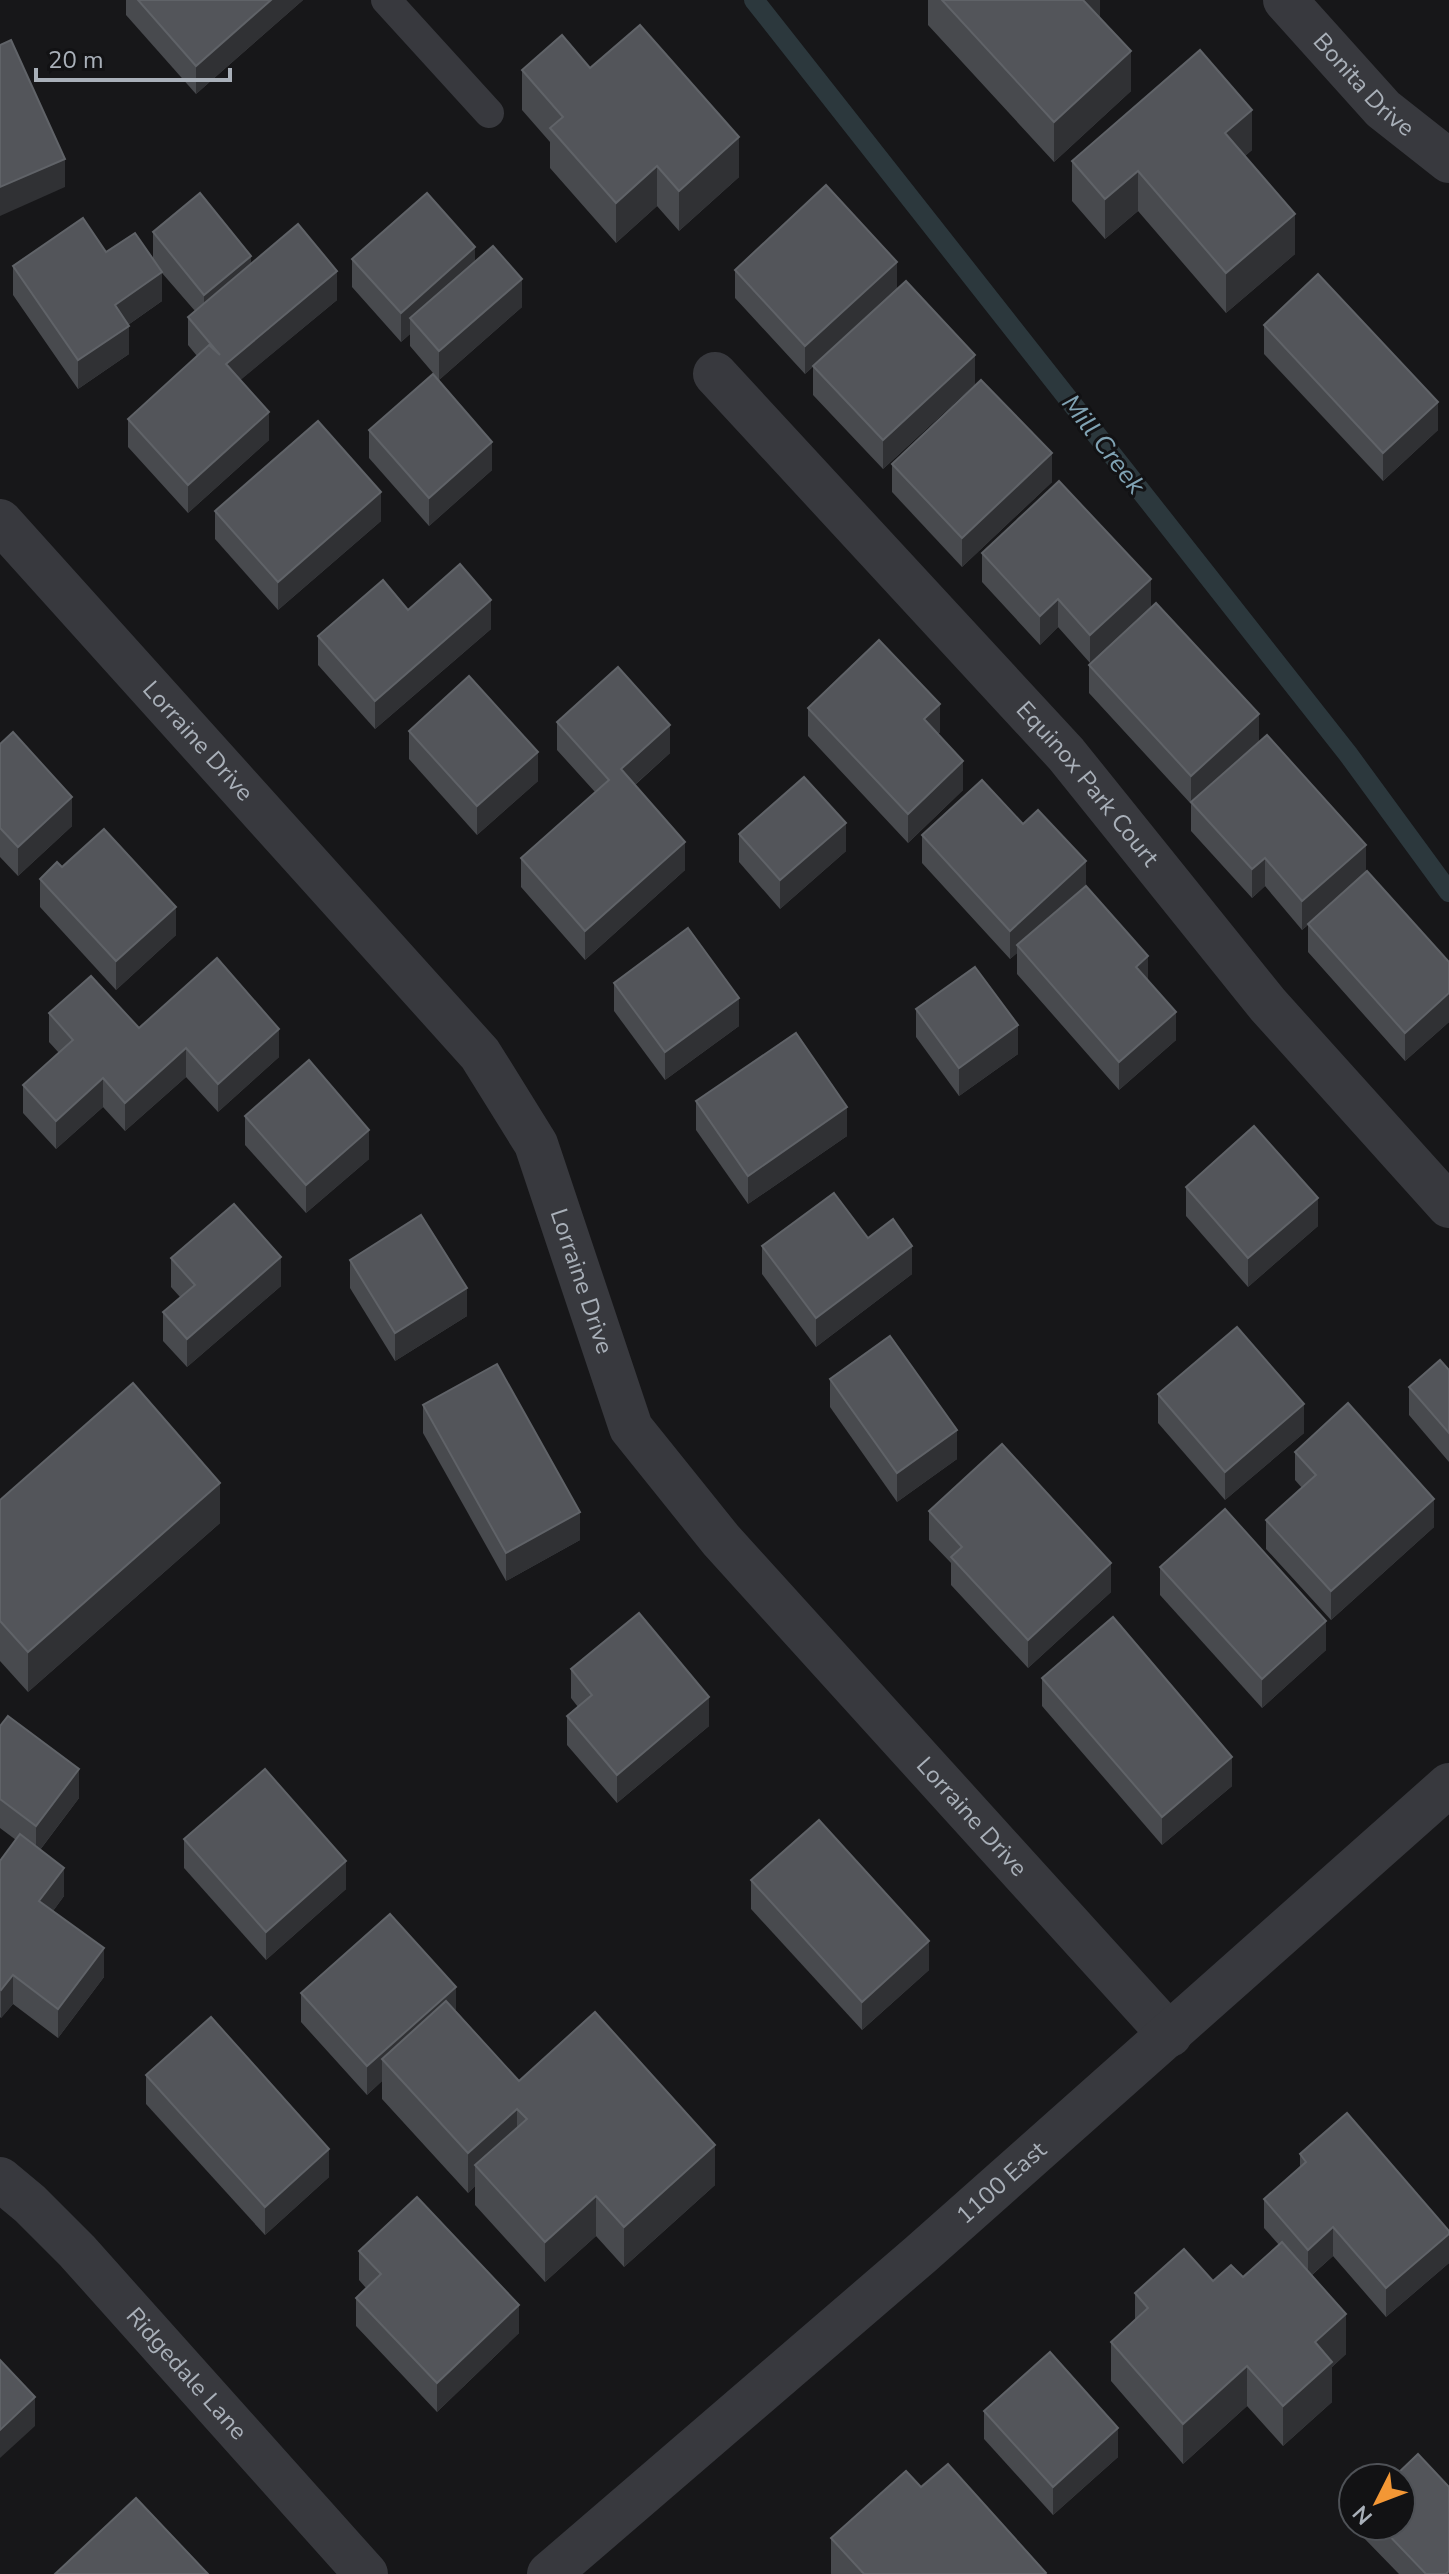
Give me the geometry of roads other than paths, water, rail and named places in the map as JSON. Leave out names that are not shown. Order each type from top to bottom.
[{"type":"street","name":"Bonita Drive","points":[[1285,0],[1383,109],[1449,161]]},
{"type":"street","name":"Equinox Park Court","points":[[715,374],[1066,754],[1268,1005],[1449,1206]]},
{"type":"street","name":"Lorraine Drive","points":[[0,521],[480,1054],[536,1144],[631,1428],[721,1540],[1170,2035]]},
{"type":"street","name":"1100 East","points":[[549,2574],[933,2243],[1449,1785]]},
{"type":"street","name":"Ridgedale Lane","points":[[0,2179],[77,2251],[366,2574]]},
{"type":"lane","points":[[386,0],[489,113]]},
{"type":"waterway","name":"Mill Creek","points":[[754,0],[1348,754],[1449,892]]}]
